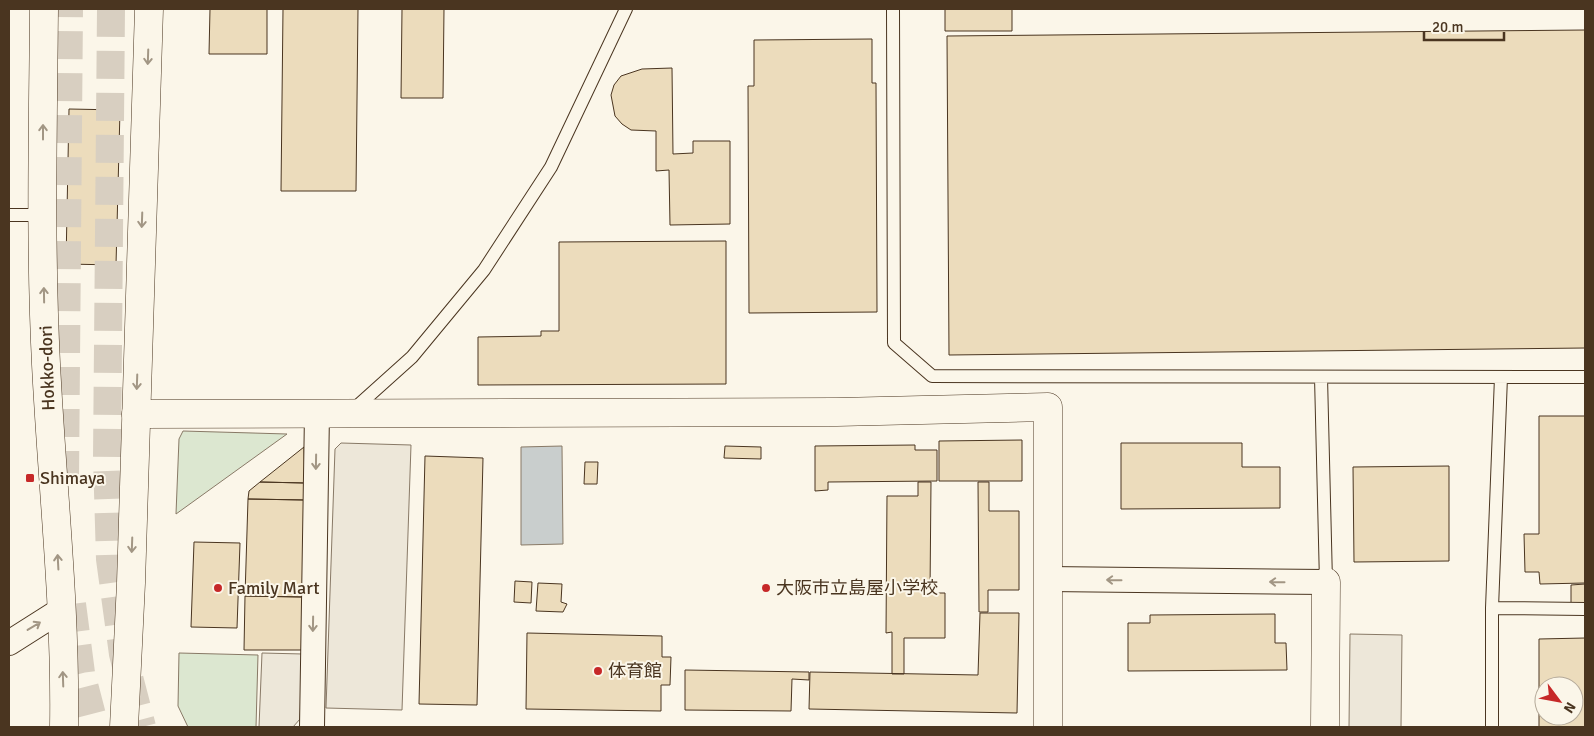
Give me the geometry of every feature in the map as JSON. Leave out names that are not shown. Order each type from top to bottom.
[{"type":"main road","name":"Hokko-dori","points":[[44,9],[42,215],[46,362],[61,610],[64,727]]},
{"type":"main road","points":[[124,727],[149,9]]},
{"type":"main road","points":[[136,414],[836,412],[1048,408],[1048,727]]},
{"type":"main road","points":[[1325,727],[1326,582]]},
{"type":"street","points":[[312,727],[317,413]]},
{"type":"street","points":[[1048,579],[1326,582]]},
{"type":"street","points":[[9,643],[61,610]]},
{"type":"lane","points":[[349,413],[412,357],[484,270],[551,167],[626,9]]},
{"type":"lane","points":[[893,9],[894,343],[932,376],[1585,378]]},
{"type":"lane","points":[[9,215],[42,215]]},
{"type":"lane","points":[[1320,377],[1326,582]]},
{"type":"lane","points":[[1492,727],[1492,608],[1500,377]]},
{"type":"lane","points":[[1492,608],[1585,609]]},
{"type":"green space","points":[[183,431],[287,434],[176,514],[179,439]]},
{"type":"green space","points":[[179,653],[258,655],[256,727],[188,727],[178,706]]},
{"type":"shaded area","points":[[341,443],[411,445],[402,710],[326,708],[335,449]]},
{"type":"shaded area","points":[[562,446],[563,544],[521,545],[521,447]]},
{"type":"shaded area","points":[[1350,634],[1402,635],[1401,727],[1349,727]]},
{"type":"shaded area","points":[[262,653],[303,654],[300,719],[293,727],[259,727]]},
{"type":"building","points":[[210,9],[267,9],[267,54],[209,54]]},
{"type":"building","points":[[283,9],[358,9],[356,191],[281,191]]},
{"type":"building","points":[[402,9],[444,9],[443,98],[401,98]]},
{"type":"building","points":[[945,9],[1012,9],[1012,31],[945,31]]},
{"type":"building","points":[[1585,30],[1585,348],[949,355],[947,36]]},
{"type":"building","points":[[872,39],[872,83],[876,83],[877,312],[749,313],[748,86],[754,86],[754,40]]},
{"type":"building","points":[[672,68],[673,154],[693,153],[693,141],[730,141],[730,224],[670,225],[669,170],[656,171],[656,131],[631,130],[615,116],[611,95],[614,85],[621,76],[642,69]]},
{"type":"building","points":[[69,109],[120,110],[116,265],[66,264]]},
{"type":"building","points":[[726,241],[726,384],[478,385],[478,337],[541,336],[541,331],[559,331],[559,242]]},
{"type":"building","points":[[1539,416],[1585,416],[1585,583],[1540,584],[1539,572],[1525,572],[1524,534],[1539,534]]},
{"type":"building","points":[[1022,440],[1022,481],[939,481],[939,441]]},
{"type":"building","points":[[1121,443],[1242,443],[1242,467],[1280,467],[1280,508],[1121,509]]},
{"type":"building","points":[[915,445],[915,450],[937,450],[937,481],[828,482],[828,490],[815,491],[815,446]]},
{"type":"building","points":[[725,446],[761,447],[761,459],[724,458]]},
{"type":"building","points":[[304,447],[305,483],[260,482]]},
{"type":"building","points":[[425,456],[483,458],[477,705],[419,704]]},
{"type":"building","points":[[585,462],[598,462],[597,484],[584,484]]},
{"type":"building","points":[[1449,466],[1449,561],[1354,562],[1353,467]]},
{"type":"building","points":[[260,482],[305,483],[305,500],[248,499],[249,491]]},
{"type":"building","points":[[918,482],[931,482],[930,593],[945,593],[945,638],[904,638],[904,674],[892,674],[892,632],[886,633],[887,496],[918,496]]},
{"type":"building","points":[[978,482],[989,482],[989,511],[1019,511],[1019,590],[988,590],[988,612],[979,612]]},
{"type":"building","points":[[248,499],[305,500],[303,597],[245,596]]},
{"type":"building","points":[[194,542],[240,543],[237,628],[191,627]]},
{"type":"building","points":[[515,581],[532,582],[531,603],[514,602]]},
{"type":"building","points":[[538,583],[562,584],[561,602],[567,604],[563,612],[536,611]]},
{"type":"building","points":[[1585,584],[1585,604],[1571,604],[1571,585]]},
{"type":"building","points":[[245,596],[303,597],[302,650],[244,650]]},
{"type":"building","points":[[980,613],[1019,613],[1017,713],[809,709],[810,672],[978,675]]},
{"type":"building","points":[[1275,614],[1275,643],[1286,643],[1287,670],[1128,671],[1128,623],[1150,623],[1150,615]]},
{"type":"building","name":"体育館","points":[[527,633],[662,636],[662,657],[671,657],[670,685],[661,685],[661,711],[526,709]]},
{"type":"building","points":[[1585,638],[1585,727],[1539,727],[1584,726],[1584,676],[1539,676],[1539,639]]},
{"type":"building","points":[[685,670],[809,672],[809,680],[792,679],[791,711],[685,710]]},
{"type":"tunnel","points":[[65,479],[69,9]]},
{"type":"tunnel","points":[[111,9],[107,458],[110,559],[123,654],[142,727]]},
{"type":"tunnel","points":[[72,604],[81,673],[95,727]]},
{"type":"place","name":"Shimaya","points":[[30,478]]},
{"type":"place","name":"Family Mart","points":[[218,588]]},
{"type":"place","name":"大阪市立島屋小学校","points":[[766,588]]},
{"type":"place","name":"体育館","points":[[598,671]]}]
